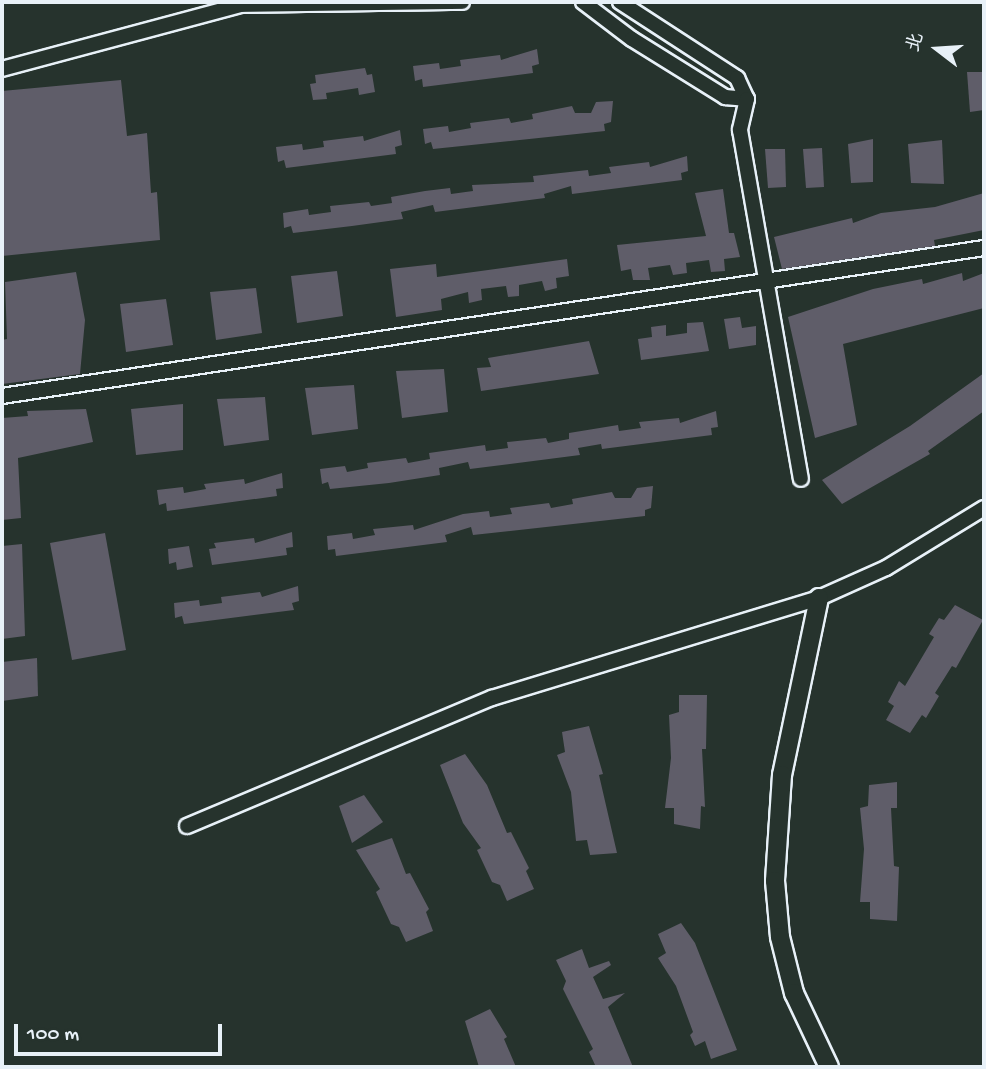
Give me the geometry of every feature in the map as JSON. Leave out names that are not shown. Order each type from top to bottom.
[{"type":"street","points":[[2,69],[241,5],[462,2]]},
{"type":"street","points":[[583,2],[632,39],[725,97],[747,99]]},
{"type":"street","points":[[620,2],[737,78],[747,99],[740,130],[764,281],[801,479]]},
{"type":"street","points":[[2,396],[984,248]]},
{"type":"street","points":[[187,826],[492,698],[819,598],[886,568],[984,508]]},
{"type":"street","points":[[819,598],[782,775],[775,881],[780,937],[794,993],[829,1067]]},
{"type":"building","points":[[537,49],[539,64],[532,66],[533,73],[423,87],[422,79],[415,81],[413,66],[439,63],[440,69],[461,66],[460,60],[500,55],[501,60]]},
{"type":"building","points":[[365,68],[367,75],[372,74],[375,92],[359,95],[358,88],[326,93],[327,99],[313,100],[310,84],[316,83],[315,75]]},
{"type":"building","points":[[967,72],[984,72],[984,110],[970,112]]},
{"type":"building","points":[[121,80],[127,136],[147,133],[151,193],[157,192],[160,240],[2,256],[2,91]]},
{"type":"building","points":[[613,101],[611,122],[604,124],[605,131],[433,149],[431,142],[425,144],[423,129],[448,126],[449,132],[471,128],[470,123],[509,118],[511,123],[533,119],[532,114],[572,106],[575,113],[591,113],[596,102]]},
{"type":"building","points":[[400,130],[402,145],[395,147],[396,154],[286,168],[284,160],[278,162],[276,147],[302,144],[303,150],[324,147],[323,141],[363,136],[364,141]]},
{"type":"building","points":[[873,139],[873,182],[851,183],[848,144]]},
{"type":"building","points":[[942,140],[944,184],[911,183],[908,144]]},
{"type":"building","points":[[822,148],[824,187],[806,188],[803,149]]},
{"type":"building","points":[[765,149],[785,149],[786,187],[768,188]]},
{"type":"building","points":[[687,156],[688,171],[681,173],[682,180],[572,194],[571,186],[544,194],[545,198],[435,212],[433,205],[401,212],[403,219],[293,233],[291,226],[284,228],[283,213],[308,209],[309,215],[331,212],[330,206],[369,202],[371,206],[392,203],[391,197],[425,191],[450,188],[451,194],[473,191],[472,185],[534,182],[533,176],[588,170],[589,176],[611,173],[609,167],[649,162],[650,167]]},
{"type":"building","points":[[723,189],[729,233],[734,233],[740,257],[724,259],[725,271],[711,272],[709,260],[686,263],[687,273],[673,275],[670,265],[648,268],[650,280],[633,280],[631,269],[621,271],[617,245],[706,236],[695,193]]},
{"type":"building","points":[[984,193],[984,230],[934,240],[935,246],[782,269],[774,237],[852,218],[853,223],[881,213],[935,207]]},
{"type":"building","points":[[567,259],[569,276],[556,278],[557,288],[545,291],[542,281],[519,285],[519,296],[508,297],[506,286],[481,289],[482,300],[469,303],[468,292],[441,299],[442,310],[396,317],[390,269],[436,264],[437,277]]},
{"type":"building","points":[[337,271],[343,316],[297,323],[291,276]]},
{"type":"building","points":[[76,272],[85,320],[80,374],[2,384],[2,340],[7,339],[5,282]]},
{"type":"building","points":[[962,273],[963,281],[984,273],[984,308],[843,344],[857,425],[815,438],[788,317],[873,289],[922,279],[923,284]]},
{"type":"building","points":[[256,288],[262,333],[216,340],[210,292]]},
{"type":"building","points":[[166,299],[173,345],[126,352],[120,304]]},
{"type":"building","points":[[740,317],[742,328],[756,326],[756,345],[729,349],[724,319]]},
{"type":"building","points":[[703,322],[709,351],[641,360],[638,339],[652,337],[651,327],[666,325],[666,336],[687,333],[687,323]]},
{"type":"building","points":[[589,341],[599,374],[481,391],[477,368],[491,367],[488,358]]},
{"type":"building","points":[[444,369],[448,412],[402,418],[396,371]]},
{"type":"building","points":[[984,373],[984,411],[928,451],[930,454],[842,504],[822,480],[910,426]]},
{"type":"building","points":[[354,385],[358,429],[312,435],[305,388]]},
{"type":"building","points":[[265,397],[269,440],[224,446],[217,399]]},
{"type":"building","points":[[183,404],[183,450],[136,455],[131,409]]},
{"type":"building","points":[[86,409],[93,442],[18,458],[21,518],[2,520],[2,418],[28,416],[27,411]]},
{"type":"building","points":[[716,411],[718,427],[711,428],[712,435],[602,449],[601,444],[578,448],[580,455],[470,469],[468,462],[439,468],[440,475],[389,483],[330,489],[328,482],[322,484],[320,469],[345,466],[347,472],[368,468],[367,463],[406,458],[408,463],[430,459],[429,453],[485,445],[486,451],[508,448],[507,442],[546,438],[548,443],[569,439],[569,433],[618,425],[619,431],[641,428],[639,422],[679,418],[680,423]]},
{"type":"building","points":[[282,473],[283,488],[276,489],[277,496],[167,511],[166,503],[159,505],[157,490],[183,487],[184,493],[206,489],[204,484],[244,479],[245,484]]},
{"type":"building","points":[[653,486],[651,508],[645,510],[645,516],[473,535],[471,527],[445,535],[447,542],[336,556],[335,549],[328,550],[327,536],[352,533],[353,539],[375,535],[373,529],[413,525],[414,530],[463,514],[489,511],[490,517],[512,514],[510,508],[549,503],[551,508],[573,504],[572,499],[612,492],[615,498],[631,498],[637,488]]},
{"type":"building","points":[[292,532],[293,547],[286,548],[287,555],[212,565],[209,549],[216,548],[214,543],[254,538],[255,543]]},
{"type":"building","points":[[105,533],[126,650],[72,660],[50,543]]},
{"type":"building","points":[[22,544],[25,636],[2,639],[2,546]]},
{"type":"building","points":[[189,546],[193,567],[177,570],[176,562],[169,564],[168,549]]},
{"type":"building","points":[[298,586],[299,601],[292,603],[294,610],[184,624],[182,616],[175,618],[174,603],[199,600],[200,606],[222,603],[221,597],[260,592],[262,597]]},
{"type":"building","points":[[955,605],[983,620],[956,668],[952,666],[935,693],[939,696],[926,718],[922,715],[910,733],[886,720],[894,706],[888,702],[899,681],[905,686],[934,637],[929,634],[939,618],[944,620]]},
{"type":"building","points":[[37,658],[38,696],[2,701],[2,662]]},
{"type":"building","points":[[679,695],[707,695],[706,749],[702,749],[705,807],[701,806],[700,829],[674,824],[674,808],[665,808],[671,758],[669,715],[679,712]]},
{"type":"building","points":[[589,726],[603,774],[599,775],[617,853],[590,855],[587,840],[576,841],[571,792],[557,755],[565,752],[562,732]]},
{"type":"building","points":[[465,754],[487,785],[507,833],[511,832],[529,868],[526,871],[534,889],[507,901],[500,885],[492,882],[477,850],[481,848],[463,823],[440,765]]},
{"type":"building","points":[[897,782],[897,808],[891,808],[894,866],[899,867],[897,921],[870,919],[870,902],[860,902],[864,849],[860,808],[868,806],[869,785]]},
{"type":"building","points":[[364,795],[383,822],[352,843],[339,806]]},
{"type":"building","points":[[392,838],[406,874],[410,873],[429,909],[426,912],[433,931],[406,942],[399,927],[391,924],[376,892],[380,889],[356,850]]},
{"type":"building","points":[[681,923],[695,943],[737,1050],[711,1059],[705,1041],[695,1046],[690,1035],[693,1032],[676,986],[658,958],[666,953],[658,934]]},
{"type":"building","points":[[582,949],[589,968],[609,961],[611,965],[593,977],[603,999],[625,993],[608,1007],[633,1067],[596,1067],[589,1052],[593,1049],[563,989],[566,981],[556,960]]},
{"type":"building","points":[[490,1009],[507,1037],[504,1039],[516,1067],[479,1067],[465,1021]]}]
